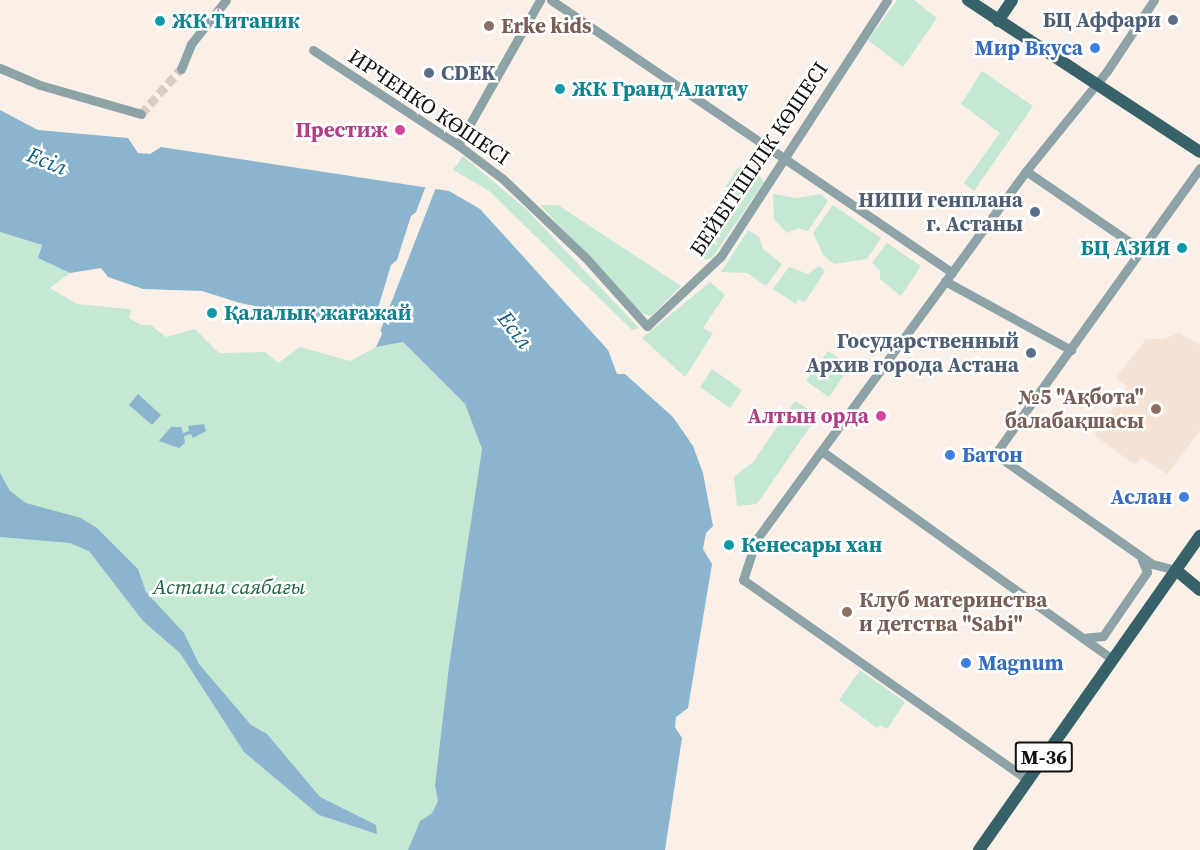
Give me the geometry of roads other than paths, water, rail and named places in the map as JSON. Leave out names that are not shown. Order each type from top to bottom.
[{"type":"main road","points":[[968,0],[1200,152]]},
{"type":"main road","points":[[998,21],[1012,0]]},
{"type":"main road","points":[[1111,661],[1200,536]]},
{"type":"main road","points":[[1176,570],[1200,581]]},
{"type":"main road","points":[[1176,570],[1200,590]]},
{"type":"main road","name":"M-36","points":[[979,850],[1111,661]]},
{"type":"street","points":[[181,69],[192,44],[226,0]]},
{"type":"street","points":[[459,145],[540,0]]},
{"type":"street","points":[[552,0],[785,158],[949,277],[1071,350]]},
{"type":"street","name":"БЕЙБІТШІЛІК КӨШЕСІ","points":[[647,326],[721,256],[887,0]]},
{"type":"street","points":[[1028,780],[743,580],[756,540],[823,452],[1026,171],[1096,82],[1154,0]]},
{"type":"street","name":"ИРЧЕНКО КӨШЕСІ","points":[[313,50],[459,145],[544,214],[647,326]]},
{"type":"street","points":[[0,68],[40,85],[141,114]]},
{"type":"street","points":[[1176,570],[1152,564],[999,457],[998,450],[1143,251],[1200,168]]},
{"type":"street","points":[[1026,171],[1143,251]]},
{"type":"street","points":[[823,452],[1083,638],[1111,661]]},
{"type":"street","points":[[1083,638],[1103,636],[1147,572],[1136,553]]},
{"type":"water","name":"Есіл","points":[[0,110],[38,130],[128,138],[138,153],[150,154],[161,147],[449,191],[480,209],[608,350],[617,374],[625,374],[673,417],[693,446],[703,473],[713,526],[706,533],[703,549],[712,564],[688,708],[676,717],[675,727],[682,738],[665,850],[408,850],[420,821],[432,813],[438,801],[435,785],[449,666],[482,449],[465,404],[403,342],[376,347],[382,334],[378,324],[369,316],[336,322],[240,303],[202,291],[143,289],[108,277],[101,268],[70,273],[38,258],[42,245],[0,232]]},
{"type":"water","points":[[138,394],[161,415],[152,425],[129,405]]},
{"type":"water","points":[[204,424],[206,431],[193,438],[191,434],[184,436],[185,443],[179,448],[159,441],[171,427],[181,427],[183,433],[189,431],[188,426]]},
{"type":"water","points":[[0,473],[10,491],[26,503],[81,518],[97,528],[138,569],[146,592],[184,633],[199,664],[251,725],[267,734],[320,797],[376,825],[377,834],[319,815],[244,752],[180,653],[143,621],[89,551],[70,543],[0,537]]},
{"type":"tunnel","points":[[141,114],[181,69]]},
{"type":"place","name":"БЦ Аффари","points":[[1173,20]]},
{"type":"place","name":"ЖК Титаник","points":[[160,21]]},
{"type":"place","name":"Erke kids","points":[[489,26]]},
{"type":"place","name":"Мир Вкуса","points":[[1095,48]]},
{"type":"place","name":"CDEK","points":[[429,73]]},
{"type":"place","name":"ЖК Гранд Алатау","points":[[560,89]]},
{"type":"place","name":"Престиж","points":[[400,130]]},
{"type":"place","name":"НИПИ генплана г. Астаны","points":[[1035,212]]},
{"type":"place","name":"БЦ АЗИЯ","points":[[1182,248]]},
{"type":"place","name":"Қалалық жағажай","points":[[212,313]]},
{"type":"place","name":"Государственный Архив города Астана","points":[[1031,353]]},
{"type":"place","name":"№5 \"Ақбота\" балабақшасы","points":[[1156,409]]},
{"type":"place","name":"Алтын орда","points":[[881,416]]},
{"type":"place","name":"Батон","points":[[950,455]]},
{"type":"place","name":"Аслан","points":[[1184,497]]},
{"type":"place","name":"Кенесары хан","points":[[729,545]]},
{"type":"place","name":"Клуб материнства и детства \"Sabi\"","points":[[847,612]]},
{"type":"place","name":"Magnum","points":[[966,663]]},
{"type":"park label","name":"Астана саябағы","points":[[229,587]]}]
